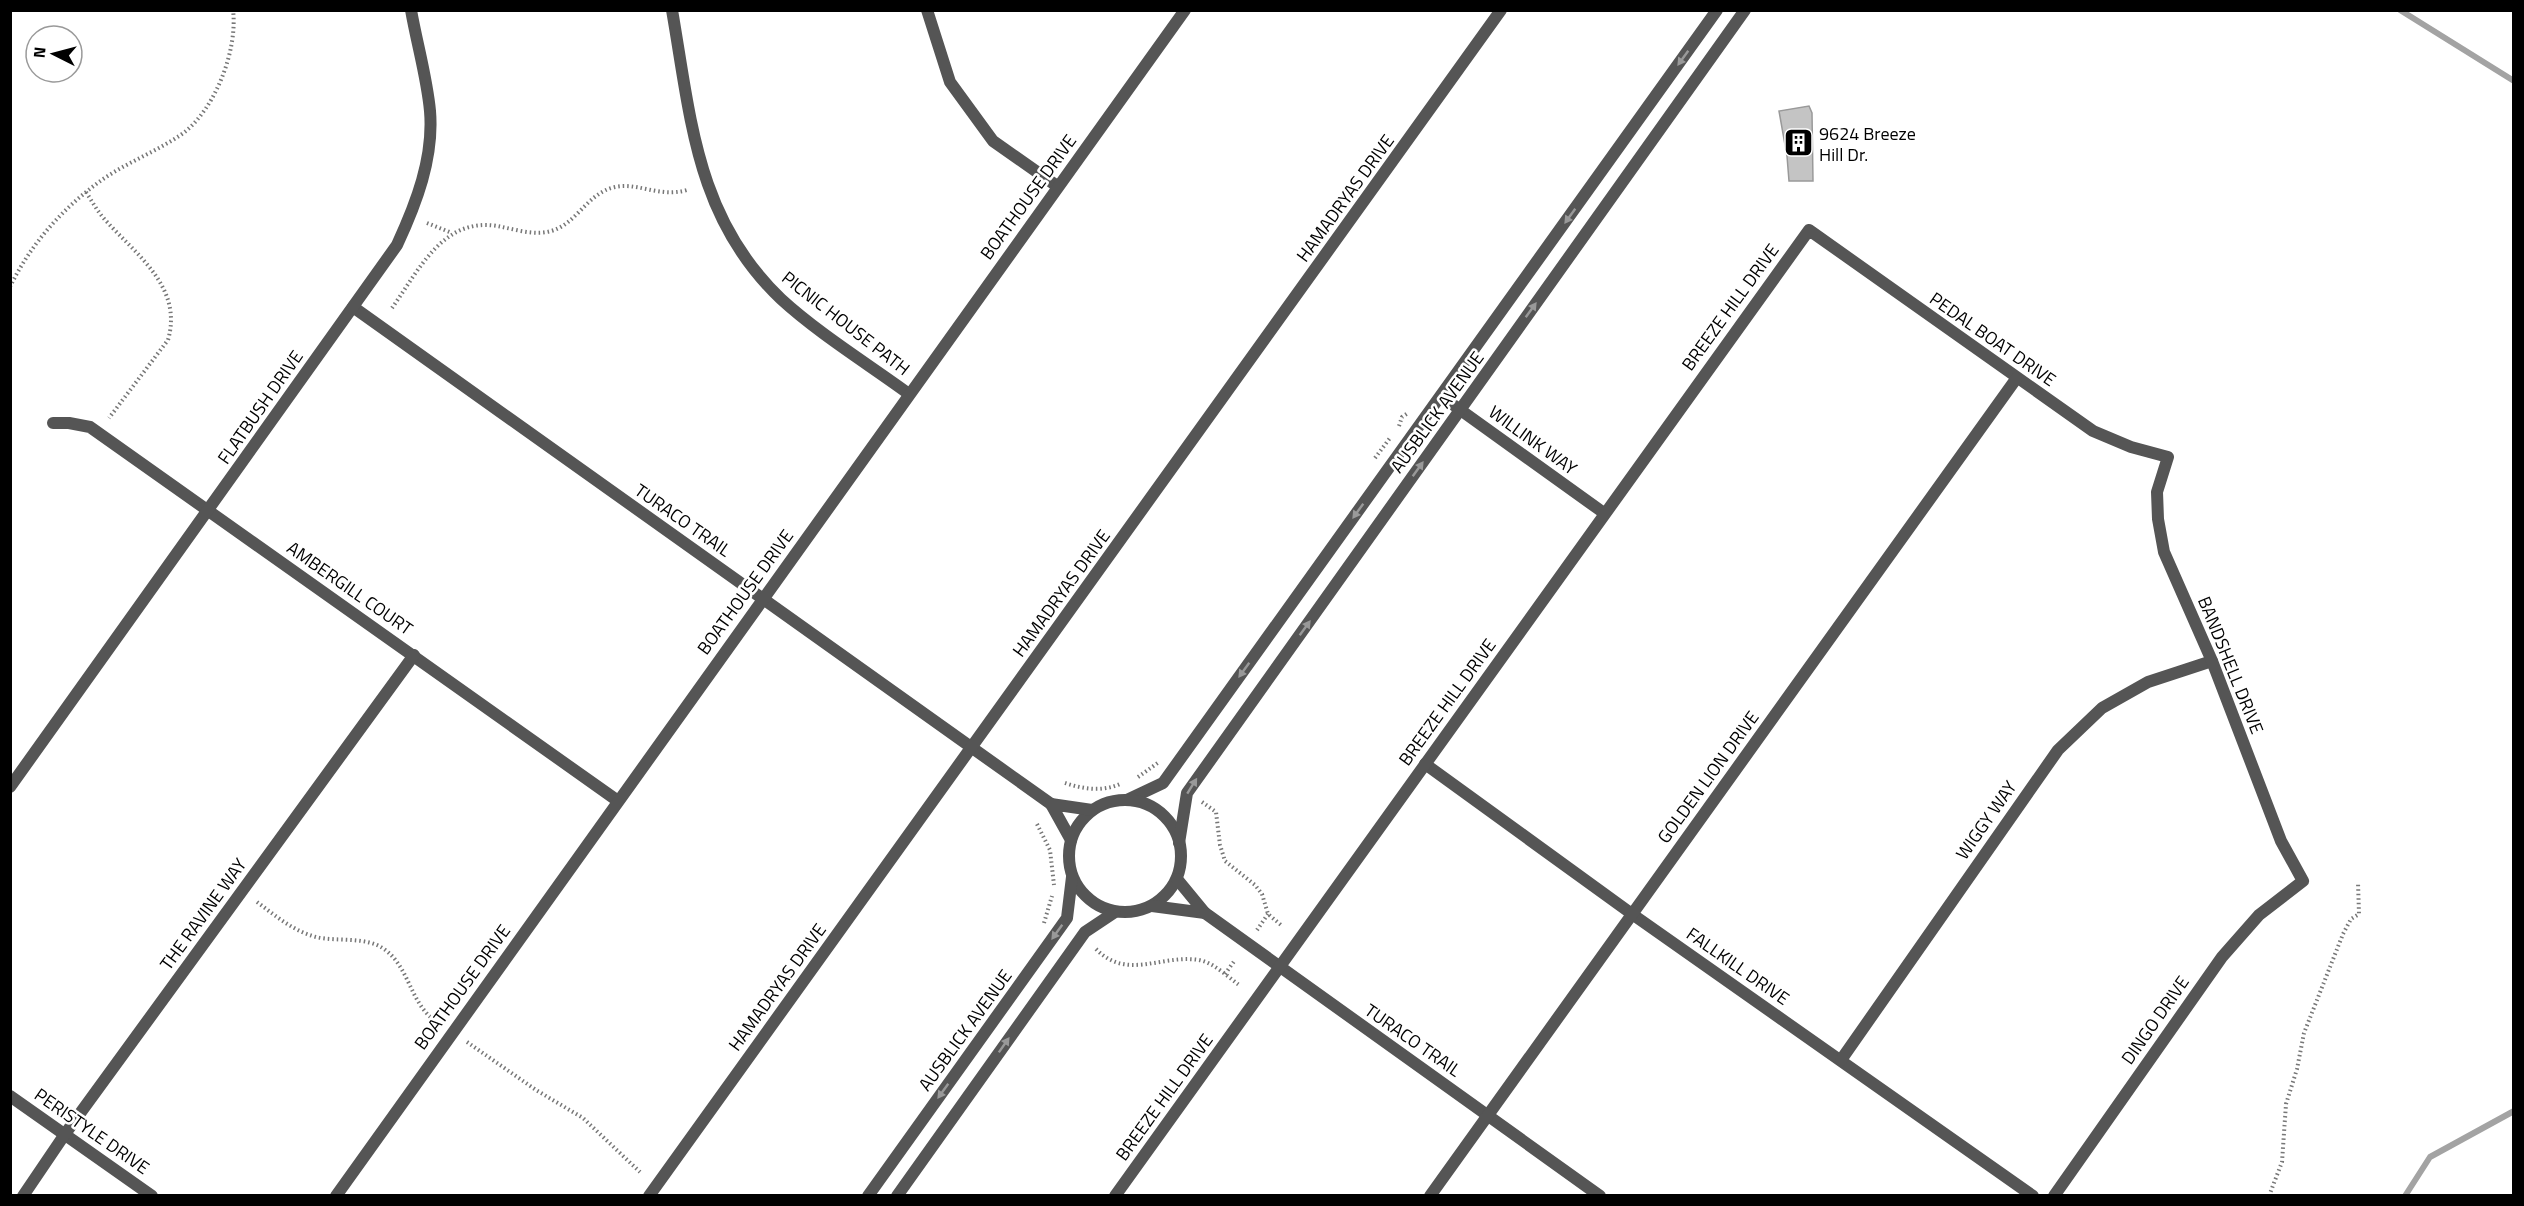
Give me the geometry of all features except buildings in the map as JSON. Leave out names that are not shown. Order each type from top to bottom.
[{"type":"street","name":"FLATBUSH DRIVE","points":[[10,787],[397,245],[422,183],[428,148],[430,112],[411,10]]},
{"type":"street","name":"PICNIC HOUSE PATH","points":[[672,10],[697,151],[717,211],[735,243],[757,273],[782,299],[909,394]]},
{"type":"street","points":[[927,10],[950,82],[993,141],[1058,186]]},
{"type":"street","name":"BOATHOUSE DRIVE","points":[[336,1196],[1185,10]]},
{"type":"street","name":"HAMADRYAS DRIVE","points":[[649,1196],[1502,10]]},
{"type":"street","name":"AUSBLICK AVENUE","points":[[1127,800],[1163,783],[1718,10]]},
{"type":"street","name":"AUSBLICK AVENUE","points":[[1179,843],[1187,793],[1745,10]]},
{"type":"street","name":"PEDAL BOAT DRIVE","points":[[1809,230],[2016,379],[2093,431],[2131,447],[2168,457]]},
{"type":"street","name":"BREEZE HILL DRIVE","points":[[1115,1196],[1809,230]]},
{"type":"street","name":"TURACO TRAIL","points":[[353,307],[1051,804],[1071,840]]},
{"type":"street","name":"GOLDEN LION DRIVE","points":[[1430,1196],[2016,379]]},
{"type":"street","name":"WILLINK WAY","points":[[1441,396],[1604,513]]},
{"type":"street","name":"AMBERGILL COURT","points":[[53,423],[90,427],[618,801]]},
{"type":"street","name":"BANDSHELL DRIVE","points":[[2168,457],[2157,492],[2163,552],[2212,661],[2281,841],[2303,881]]},
{"type":"street","name":"THE RAVINE WAY","points":[[22,1196],[414,655]]},
{"type":"street","name":"WIGGY WAY","points":[[1841,1060],[2058,750],[2102,708],[2148,682],[2212,661]]},
{"type":"street","name":"FALLKILL DRIVE","points":[[1425,764],[1632,914],[2033,1196]]},
{"type":"street","points":[[1127,800],[1145,803],[1160,812],[1172,826],[1179,843],[1181,861],[1177,879],[1167,894],[1152,906],[1134,912],[1115,912],[1097,905],[1082,893],[1072,877],[1069,858],[1071,840],[1079,823],[1092,810],[1109,802],[1127,800]]},
{"type":"street","name":"TURACO TRAIL","points":[[1051,804],[1092,810]]},
{"type":"street","name":"AUSBLICK AVENUE","points":[[868,1196],[1067,918],[1072,877]]},
{"type":"street","name":"TURACO TRAIL","points":[[1177,879],[1205,913],[1600,1196]]},
{"type":"street","name":"DINGO DRIVE","points":[[2054,1196],[2222,957],[2259,915],[2303,881]]},
{"type":"street","name":"TURACO TRAIL","points":[[1152,906],[1205,913]]},
{"type":"street","points":[[897,1196],[1085,932],[1115,912]]},
{"type":"street","name":"PERISTYLE DRIVE","points":[[10,1096],[152,1196]]},
{"type":"path","points":[[10,286],[34,245],[65,211],[86,192],[130,162],[161,148],[185,132],[205,108],[221,82],[231,48],[233,10]]},
{"type":"path","points":[[392,308],[446,236],[464,228],[479,225],[537,233],[549,232],[568,223],[598,194],[614,187],[672,193],[687,190]]},
{"type":"path","points":[[86,192],[105,220],[163,284],[170,312],[171,328],[168,340],[109,418]]},
{"type":"path","points":[[427,223],[452,233]]},
{"type":"path","points":[[1202,802],[1216,812],[1220,845],[1226,861],[1255,885],[1262,894],[1268,914],[1281,925]]},
{"type":"path","points":[[1037,824],[1050,850],[1054,867],[1052,900],[1044,926]]},
{"type":"path","points":[[2269,1196],[2282,1162],[2286,1104],[2297,1069],[2304,1033],[2343,934],[2351,919],[2359,914],[2358,882]]},
{"type":"path","points":[[257,902],[303,933],[335,941],[373,944],[383,948],[399,967],[421,1009],[437,1022]]},
{"type":"path","points":[[1257,930],[1268,914]]},
{"type":"path","points":[[1096,949],[1104,958],[1136,966],[1180,959],[1200,960],[1209,963],[1239,984]]},
{"type":"path","points":[[1225,974],[1235,960]]},
{"type":"path","points":[[467,1042],[536,1090],[576,1113],[599,1131],[618,1154],[639,1172]]},
{"type":"waterway","points":[[2400,10],[2514,81]]},
{"type":"waterway","points":[[2405,1196],[2430,1157],[2514,1111]]},
{"type":"place","name":"9624 Breeze Hill Dr.","points":[[1798,143]]}]
